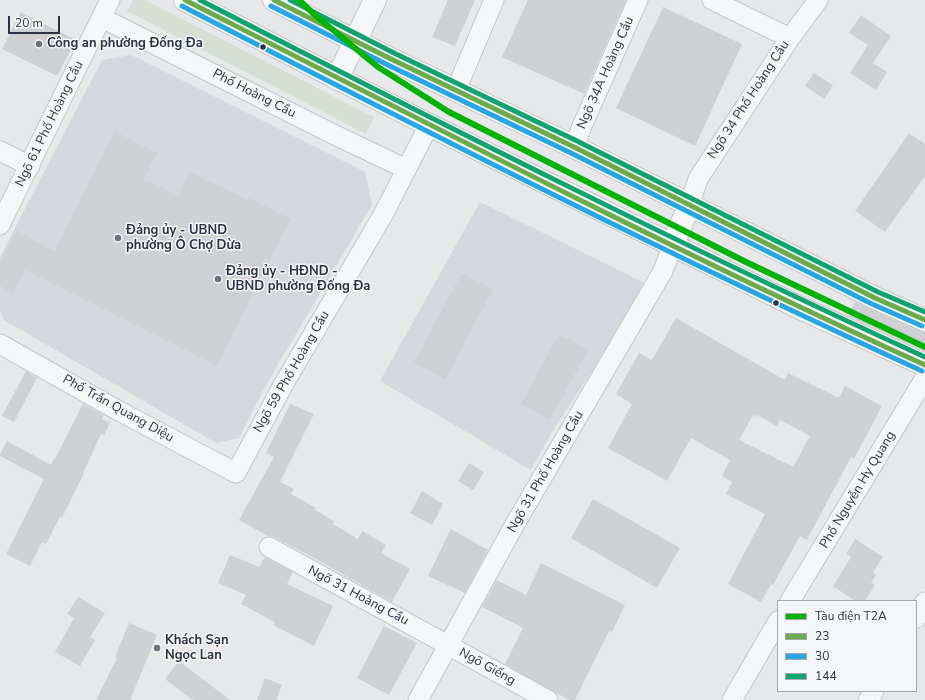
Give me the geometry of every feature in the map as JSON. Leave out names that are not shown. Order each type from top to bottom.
[{"type":"main road","points":[[185,0],[429,126],[796,306],[925,366]]},
{"type":"main road","points":[[274,0],[356,40],[393,60],[574,147],[875,298],[925,320]]},
{"type":"main road","points":[[672,244],[689,206]]},
{"type":"street","name":"Ngõ 61 Phố Hoàng Cầu","points":[[0,225],[110,0]]},
{"type":"street","points":[[337,79],[375,0]]},
{"type":"street","points":[[456,90],[494,0]]},
{"type":"street","name":"Ngõ 34A Hoàng Cầu","points":[[574,147],[638,0]]},
{"type":"street","points":[[712,0],[790,38]]},
{"type":"street","name":"Ngõ 34 Phố Hoàng Cầu","points":[[689,206],[698,179],[790,38],[818,0]]},
{"type":"street","name":"Phố Hoàng Cầu","points":[[102,18],[406,169]]},
{"type":"street","name":"Ngõ 59 Phố Hoàng Cầu","points":[[236,473],[282,387],[383,215],[429,126]]},
{"type":"street","points":[[0,151],[30,166]]},
{"type":"street","name":"Ngõ 31 Phố Hoàng Cầu","points":[[418,700],[515,524],[662,271],[672,244]]},
{"type":"street","name":"Phố Trần Quang Diệu","points":[[0,344],[119,411],[236,473]]},
{"type":"street","name":"Phố Nguyễn Hy Quang","points":[[791,600],[925,378]]},
{"type":"street","name":"Ngõ 31 Hoàng Cầu","points":[[269,547],[448,646]]},
{"type":"street","points":[[917,616],[925,602]]},
{"type":"street","points":[[732,700],[777,623]]},
{"type":"street","name":"Ngõ Giếng","points":[[448,646],[548,700]]},
{"type":"shaded area","points":[[133,0],[145,0],[374,117],[366,134],[127,11]]},
{"type":"shaded area","points":[[131,55],[365,172],[372,205],[267,383],[239,438],[216,443],[4,320],[0,311],[0,257],[102,60]]},
{"type":"shaded area","points":[[480,202],[649,285],[553,430],[531,470],[380,381]]},
{"type":"building","points":[[448,0],[475,0],[455,46],[432,37]]},
{"type":"building","points":[[528,0],[626,0],[584,94],[502,57]]},
{"type":"building","points":[[663,7],[742,44],[695,146],[616,108]]},
{"type":"building","name":"Công an phường Đống Đa","points":[[21,12],[76,40],[57,76],[2,49]]},
{"type":"building","points":[[861,15],[891,36],[873,63],[887,72],[876,90],[850,73],[868,45],[849,33]]},
{"type":"building","points":[[814,73],[833,85],[824,99],[805,86]]},
{"type":"building","points":[[114,131],[157,153],[144,179],[178,195],[189,172],[248,200],[249,198],[290,219],[217,366],[25,270],[13,293],[0,286],[0,263],[17,231],[55,251]]},
{"type":"building","points":[[909,133],[925,144],[925,176],[885,232],[855,211]]},
{"type":"building","points":[[462,273],[493,290],[445,379],[414,362]]},
{"type":"building","points":[[855,302],[925,332],[925,351],[848,316]]},
{"type":"building","points":[[676,318],[785,380],[788,373],[839,398],[845,386],[882,406],[854,459],[851,457],[807,540],[800,536],[773,585],[771,584],[761,602],[728,584],[765,514],[726,494],[732,482],[722,476],[730,460],[691,438],[667,481],[608,448],[632,404],[616,394],[639,353],[652,360]],"holes":[[[753,415],[756,417],[757,415],[777,426],[780,420],[810,436],[793,467],[739,440]]]},
{"type":"building","points":[[559,334],[588,350],[550,420],[521,404]]},
{"type":"building","points":[[26,371],[37,378],[14,422],[2,416]]},
{"type":"building","points":[[83,404],[104,415],[102,419],[110,423],[104,435],[101,434],[62,518],[60,517],[46,544],[42,542],[30,566],[6,554],[44,479],[0,456],[0,454],[7,441],[51,465]]},
{"type":"building","points":[[290,404],[314,414],[280,482],[294,489],[291,494],[316,508],[315,510],[334,521],[333,524],[358,539],[362,531],[386,545],[381,553],[410,569],[392,602],[314,558],[239,520],[274,457],[266,453]]},
{"type":"building","points":[[469,463],[484,472],[473,490],[458,481]]},
{"type":"building","points":[[422,491],[443,504],[432,525],[410,513]]},
{"type":"building","points":[[593,499],[680,548],[657,588],[571,538]]},
{"type":"building","points":[[451,529],[488,550],[465,593],[428,576]]},
{"type":"building","points":[[855,539],[883,557],[873,572],[876,575],[871,583],[875,585],[866,600],[854,600],[833,586],[851,557],[846,554]]},
{"type":"building","points":[[230,555],[259,567],[265,557],[293,572],[287,584],[333,606],[314,646],[273,625],[275,622],[241,604],[246,595],[218,583]]},
{"type":"building","points":[[541,563],[625,605],[612,632],[609,631],[575,700],[570,700],[556,693],[505,664],[523,628],[482,607],[497,580],[526,595]]},
{"type":"building","points":[[78,597],[105,613],[90,637],[95,640],[80,666],[55,652],[74,618],[67,614]]},
{"type":"building","points":[[129,623],[157,635],[130,700],[96,700],[117,658],[115,657]]},
{"type":"building","points":[[384,626],[417,643],[389,695],[357,678]]},
{"type":"building","points":[[179,661],[230,700],[193,700],[165,679]]},
{"type":"building","points":[[265,678],[282,685],[276,700],[257,700]]},
{"type":"metro line","name":"T2A","points":[[299,0],[316,16],[378,67],[449,112],[746,262],[925,347]]},
{"type":"transit line","name":"23","points":[[185,0],[646,232],[831,322],[925,365]]},
{"type":"transit line","name":"144","points":[[200,0],[651,227],[833,315],[925,357]]},
{"type":"transit line","name":"23","points":[[274,0],[393,60],[574,147],[875,298],[925,320]]},
{"type":"transit line","name":"144","points":[[290,0],[396,54],[577,141],[878,292],[925,312]]},
{"type":"transit line","name":"30","points":[[182,6],[458,147],[643,239],[735,284],[922,371]]},
{"type":"transit line","name":"30","points":[[271,6],[390,66],[571,153],[872,304],[922,326]]},
{"type":"place","name":"Công an phường Đống Đa","points":[[39,44]]},
{"type":"place","name":"Đảng ủy - UBND phường Ô Chợ Dừa","points":[[118,238]]},
{"type":"place","name":"Đảng ủy - HĐND - UBND phường Đống Đa","points":[[218,279]]},
{"type":"place","name":"Khách Sạn Ngọc Lan","points":[[157,648]]}]
